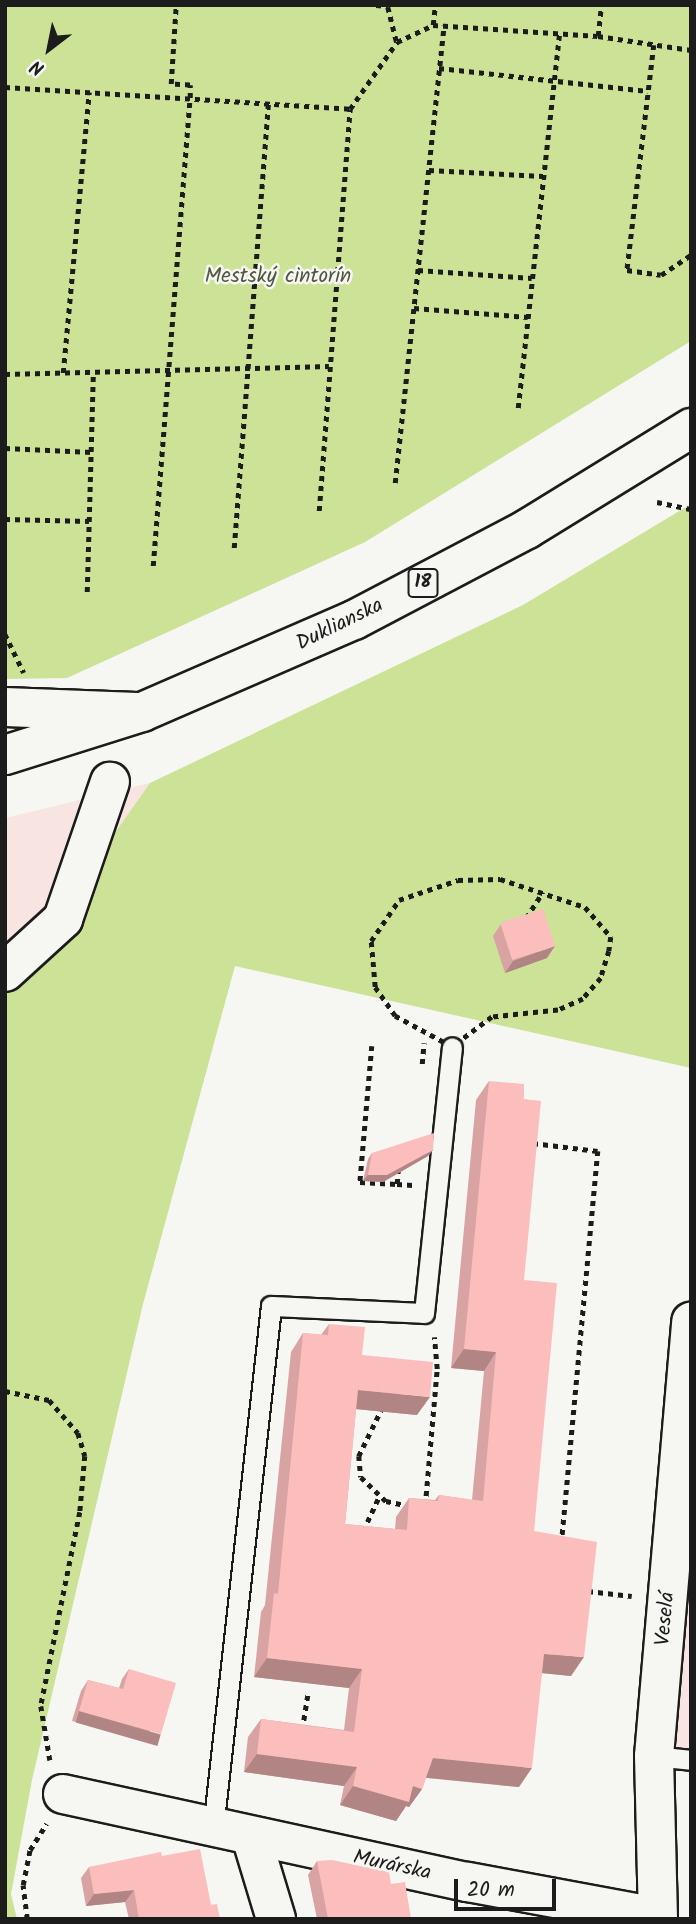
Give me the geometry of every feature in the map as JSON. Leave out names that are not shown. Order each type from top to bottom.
[{"type":"street","name":"Duklianska","points":[[5,755],[142,712],[354,620],[527,529],[691,428]]},
{"type":"street","points":[[15,692],[142,712]]},
{"type":"street","points":[[5,972],[63,919],[110,782]]},
{"type":"street","name":"Veselá","points":[[658,1918],[673,1758],[691,1322]]},
{"type":"street","name":"Murárska","points":[[63,1794],[213,1829],[658,1918]]},
{"type":"street","points":[[251,1836],[276,1919]]},
{"type":"lane","points":[[213,1829],[271,1306],[424,1313],[452,1047]]},
{"type":"path","points":[[153,566],[190,98],[190,85],[171,84],[176,5]]},
{"type":"path","points":[[376,5],[388,6],[397,42]]},
{"type":"path","points":[[433,25],[435,5]]},
{"type":"path","points":[[598,36],[601,5]]},
{"type":"path","points":[[319,511],[350,109],[397,42],[433,25],[598,36],[691,50]]},
{"type":"path","points":[[395,483],[444,26]]},
{"type":"path","points":[[518,408],[559,34]]},
{"type":"path","points":[[654,44],[627,270],[661,275],[691,255]]},
{"type":"path","points":[[439,68],[648,91]]},
{"type":"path","points":[[5,88],[350,109]]},
{"type":"path","points":[[63,373],[89,92]]},
{"type":"path","points":[[234,548],[268,104]]},
{"type":"path","points":[[429,170],[543,176]]},
{"type":"path","points":[[418,270],[532,278]]},
{"type":"path","points":[[414,308],[528,317]]},
{"type":"path","points":[[5,374],[329,366]]},
{"type":"path","points":[[87,592],[93,373]]},
{"type":"path","points":[[5,448],[92,452]]},
{"type":"path","points":[[657,502],[691,509]]},
{"type":"path","points":[[5,519],[89,521]]},
{"type":"path","points":[[5,634],[15,692]]},
{"type":"path","points":[[500,879],[585,907],[601,921],[611,937],[601,978],[583,999],[558,1010],[492,1017],[452,1047],[395,1016],[375,987],[371,941],[386,912],[399,900],[458,880],[500,879]]},
{"type":"path","points":[[521,926],[542,892]]},
{"type":"path","points":[[372,1046],[360,1182],[397,1184],[399,1164]]},
{"type":"path","points":[[526,1142],[598,1151],[561,1544]]},
{"type":"path","points":[[384,1401],[359,1456],[362,1477],[379,1496],[425,1509],[437,1368],[435,1339],[424,1313]]},
{"type":"path","points":[[5,1391],[49,1400],[78,1433],[85,1456],[80,1512],[41,1706],[49,1759],[63,1794],[30,1850],[23,1885],[27,1919]]},
{"type":"path","points":[[356,1545],[379,1496]]},
{"type":"path","points":[[580,1590],[609,1593]]},
{"type":"path","points":[[301,1738],[308,1693]]},
{"type":"shaded area","points":[[150,783],[15,981],[5,989],[5,818]]},
{"type":"shaded area","points":[[691,1372],[691,1760],[654,1756]]},
{"type":"green space","name":"Mestský cintorín","points":[[5,5],[691,5],[691,341],[365,542],[67,678],[5,679]]},
{"type":"green space","points":[[691,504],[691,1068],[235,966],[143,1304],[32,1780],[11,1894],[17,1919],[5,1919],[5,989],[150,783],[523,605]]},
{"type":"building","points":[[543,909],[555,946],[512,960],[500,923]]},
{"type":"building","points":[[489,1081],[524,1084],[524,1099],[541,1101],[524,1280],[557,1283],[534,1531],[597,1542],[584,1657],[544,1654],[532,1768],[433,1758],[422,1789],[413,1786],[409,1802],[353,1786],[357,1767],[257,1754],[261,1719],[354,1732],[362,1669],[267,1658],[274,1593],[278,1594],[303,1333],[328,1335],[329,1324],[365,1327],[362,1355],[433,1362],[430,1397],[358,1390],[345,1524],[407,1530],[409,1498],[438,1501],[439,1495],[483,1501],[496,1352],[464,1349]]},
{"type":"building","points":[[434,1133],[433,1150],[387,1175],[368,1175],[372,1153]]},
{"type":"building","points":[[129,1669],[176,1683],[161,1734],[79,1711],[88,1680],[123,1689]]},
{"type":"building","points":[[200,1849],[211,1905],[217,1904],[220,1919],[139,1919],[134,1890],[94,1894],[89,1867],[161,1852],[162,1856]]},
{"type":"building","points":[[332,1860],[389,1872],[391,1884],[405,1882],[411,1919],[328,1919],[317,1861]]}]
